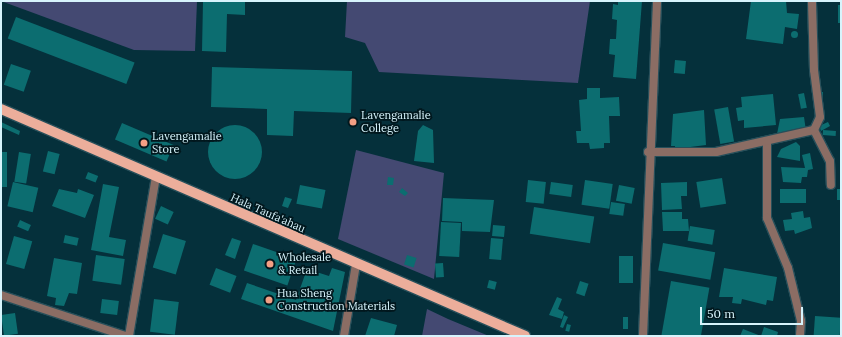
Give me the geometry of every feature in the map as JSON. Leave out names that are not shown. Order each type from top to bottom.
[{"type":"main road","name":"Hala Taufa'ahau","points":[[1,109],[525,336]]},
{"type":"street","points":[[643,336],[648,152],[657,1]]},
{"type":"street","points":[[648,152],[716,152],[767,143],[814,130],[820,117],[814,70],[812,1]]},
{"type":"street","points":[[814,130],[830,161],[831,185]]},
{"type":"street","points":[[767,143],[767,218],[788,268],[801,321],[800,336]]},
{"type":"street","points":[[129,336],[156,177]]},
{"type":"street","points":[[344,336],[356,264]]},
{"type":"street","points":[[1,295],[126,336]]},
{"type":"shaded area","points":[[1,1],[197,1],[195,51],[134,50]]},
{"type":"shaded area","points":[[347,1],[590,1],[578,83],[379,72],[365,43],[345,37]]},
{"type":"shaded area","points":[[356,150],[444,173],[434,279],[338,239]]},
{"type":"shaded area","points":[[427,309],[448,319],[489,336],[422,336]]},
{"type":"building","points":[[203,1],[245,1],[245,15],[227,14],[226,52],[202,51]]},
{"type":"building","points":[[618,1],[642,1],[636,79],[613,77],[615,55],[609,54],[610,39],[616,39],[617,20],[612,19],[613,4],[618,5]]},
{"type":"building","points":[[751,1],[786,1],[787,13],[799,14],[797,29],[785,27],[783,44],[746,39]]},
{"type":"building","points":[[838,5],[841,5],[841,23],[838,23]]},
{"type":"building","points":[[16,17],[135,63],[126,84],[8,38]]},
{"type":"building","points":[[794,30],[797,31],[797,37],[794,38],[791,37],[790,34],[791,31]]},
{"type":"building","points":[[675,60],[686,61],[685,74],[674,73]]},
{"type":"building","points":[[11,64],[31,71],[24,92],[4,85]]},
{"type":"building","points":[[212,67],[352,71],[351,113],[294,111],[293,136],[267,135],[267,109],[211,107]]},
{"type":"building","points":[[587,88],[600,88],[600,98],[619,97],[620,116],[609,116],[610,143],[604,143],[604,148],[590,149],[589,143],[577,143],[576,131],[581,131],[579,100],[587,99]]},
{"type":"building","points":[[818,92],[823,92],[823,105],[818,105]]},
{"type":"building","points":[[804,93],[807,108],[801,109],[798,94]]},
{"type":"building","points":[[773,94],[776,125],[744,128],[744,120],[738,121],[736,108],[742,107],[741,97]]},
{"type":"building","points":[[728,107],[734,141],[720,144],[714,109]]},
{"type":"building","points":[[704,110],[706,145],[675,149],[675,146],[671,146],[673,114]]},
{"type":"building","points":[[804,117],[806,131],[777,134],[780,119]]},
{"type":"building","points":[[1,122],[20,131],[19,135],[1,127]]},
{"type":"building","points":[[828,122],[830,126],[821,131],[819,126]]},
{"type":"building","name":"Lavengamalie Store","points":[[122,123],[174,145],[167,161],[115,140]]},
{"type":"building","points":[[230,125],[240,125],[250,129],[258,137],[262,147],[262,157],[258,167],[250,175],[240,179],[230,179],[220,175],[212,167],[208,157],[208,147],[212,137],[220,129]]},
{"type":"building","points":[[423,125],[433,130],[434,163],[414,161],[418,131]]},
{"type":"building","points":[[823,130],[836,131],[836,136],[823,135]]},
{"type":"building","points":[[796,142],[800,146],[800,161],[777,157],[781,149]]},
{"type":"building","points":[[48,151],[60,154],[55,174],[43,171]]},
{"type":"building","points":[[1,152],[7,152],[7,187],[1,187]]},
{"type":"building","points":[[19,152],[31,154],[26,184],[14,182]]},
{"type":"building","points":[[810,153],[813,169],[808,170],[807,177],[802,177],[801,183],[783,182],[781,167],[805,168],[802,155]]},
{"type":"building","points":[[88,172],[98,176],[96,183],[85,178]]},
{"type":"building","points":[[388,177],[394,178],[393,185],[387,185]]},
{"type":"building","points":[[722,178],[726,204],[700,208],[696,182]]},
{"type":"building","points":[[528,180],[546,182],[544,204],[526,202]]},
{"type":"building","points":[[585,180],[613,184],[609,209],[582,205]]},
{"type":"building","points":[[13,182],[38,188],[33,212],[7,206]]},
{"type":"building","points":[[551,182],[573,185],[571,197],[549,194]]},
{"type":"building","points":[[687,182],[687,196],[681,196],[682,209],[662,210],[661,183]]},
{"type":"building","points":[[103,184],[119,187],[109,237],[126,240],[123,256],[91,250]]},
{"type":"building","points":[[300,185],[326,190],[322,209],[296,204]]},
{"type":"building","points":[[619,185],[635,188],[632,204],[616,201]]},
{"type":"building","points":[[402,188],[408,193],[405,196],[399,192]]},
{"type":"building","points":[[59,189],[77,193],[78,189],[94,195],[85,218],[52,206]]},
{"type":"building","points":[[780,189],[806,189],[806,203],[780,203]]},
{"type":"building","points":[[837,189],[841,189],[841,200],[837,200]]},
{"type":"building","points":[[285,197],[292,199],[288,208],[282,206]]},
{"type":"building","points":[[443,198],[494,200],[490,232],[462,231],[462,222],[442,221]]},
{"type":"building","points":[[611,202],[625,204],[623,216],[609,214]]},
{"type":"building","points":[[161,206],[174,212],[168,225],[155,219]]},
{"type":"building","points":[[534,207],[594,217],[590,243],[530,234]]},
{"type":"building","points":[[803,211],[804,218],[810,217],[812,228],[795,234],[794,230],[785,231],[783,220],[792,219],[791,213]]},
{"type":"building","points":[[662,212],[682,212],[682,219],[688,219],[689,231],[663,231]]},
{"type":"building","points":[[20,220],[31,225],[28,231],[17,226]]},
{"type":"building","points":[[441,222],[461,223],[459,257],[439,256]]},
{"type":"building","points":[[493,225],[505,226],[504,237],[492,236]]},
{"type":"building","points":[[690,226],[715,230],[712,245],[688,241]]},
{"type":"building","points":[[163,234],[186,241],[176,274],[153,267]]},
{"type":"building","points":[[65,235],[79,238],[77,246],[63,243]]},
{"type":"building","points":[[14,236],[32,241],[24,269],[6,264]]},
{"type":"building","points":[[232,238],[241,241],[235,259],[225,255]]},
{"type":"building","points":[[491,238],[503,239],[501,260],[489,259]]},
{"type":"building","points":[[663,243],[715,252],[710,280],[658,271]]},
{"type":"building","name":"Wholesale & Retail","points":[[253,244],[296,259],[287,285],[244,270]]},
{"type":"building","points":[[96,255],[125,259],[121,285],[92,281]]},
{"type":"building","points":[[407,255],[417,258],[414,267],[404,265]]},
{"type":"building","points":[[619,256],[633,256],[633,283],[619,283]]},
{"type":"building","points":[[54,258],[82,263],[77,294],[69,293],[64,306],[55,305],[56,298],[47,296]]},
{"type":"building","points":[[443,263],[444,277],[436,278],[435,264]]},
{"type":"building","points":[[216,268],[237,276],[230,293],[210,285]]},
{"type":"building","name":"Hua Sheng Construction Materials","points":[[332,268],[345,272],[333,331],[241,299],[247,283],[296,300],[307,269],[329,276]]},
{"type":"building","points":[[724,268],[777,277],[773,301],[767,300],[766,305],[742,299],[741,304],[732,303],[733,297],[719,297]]},
{"type":"building","points":[[489,280],[497,282],[495,290],[487,288]]},
{"type":"building","points":[[580,281],[589,284],[585,296],[576,293]]},
{"type":"building","points":[[671,281],[709,288],[701,336],[661,336]]},
{"type":"building","points":[[557,297],[562,299],[558,309],[564,312],[562,319],[549,315]]},
{"type":"building","points":[[102,299],[119,301],[117,315],[100,313]]},
{"type":"building","points":[[154,299],[179,302],[175,335],[150,332]]},
{"type":"building","points":[[15,313],[18,334],[4,336],[1,315]]},
{"type":"building","points":[[564,315],[568,317],[563,328],[560,327]]},
{"type":"building","points":[[815,316],[841,318],[840,336],[814,336]]},
{"type":"building","points":[[623,317],[628,317],[628,329],[623,329]]},
{"type":"building","points":[[371,318],[397,325],[394,336],[365,336]]},
{"type":"building","points":[[567,324],[571,325],[569,332],[565,331]]},
{"type":"building","points":[[764,327],[778,332],[777,336],[761,336]]},
{"type":"building","points":[[743,329],[761,336],[740,336]]},
{"type":"place","name":"Lavengamalie College","points":[[353,122]]},
{"type":"place","name":"Lavengamalie Store","points":[[144,143]]},
{"type":"place","name":"Wholesale & Retail","points":[[270,264]]},
{"type":"place","name":"Hua Sheng Construction Materials","points":[[269,300]]}]
